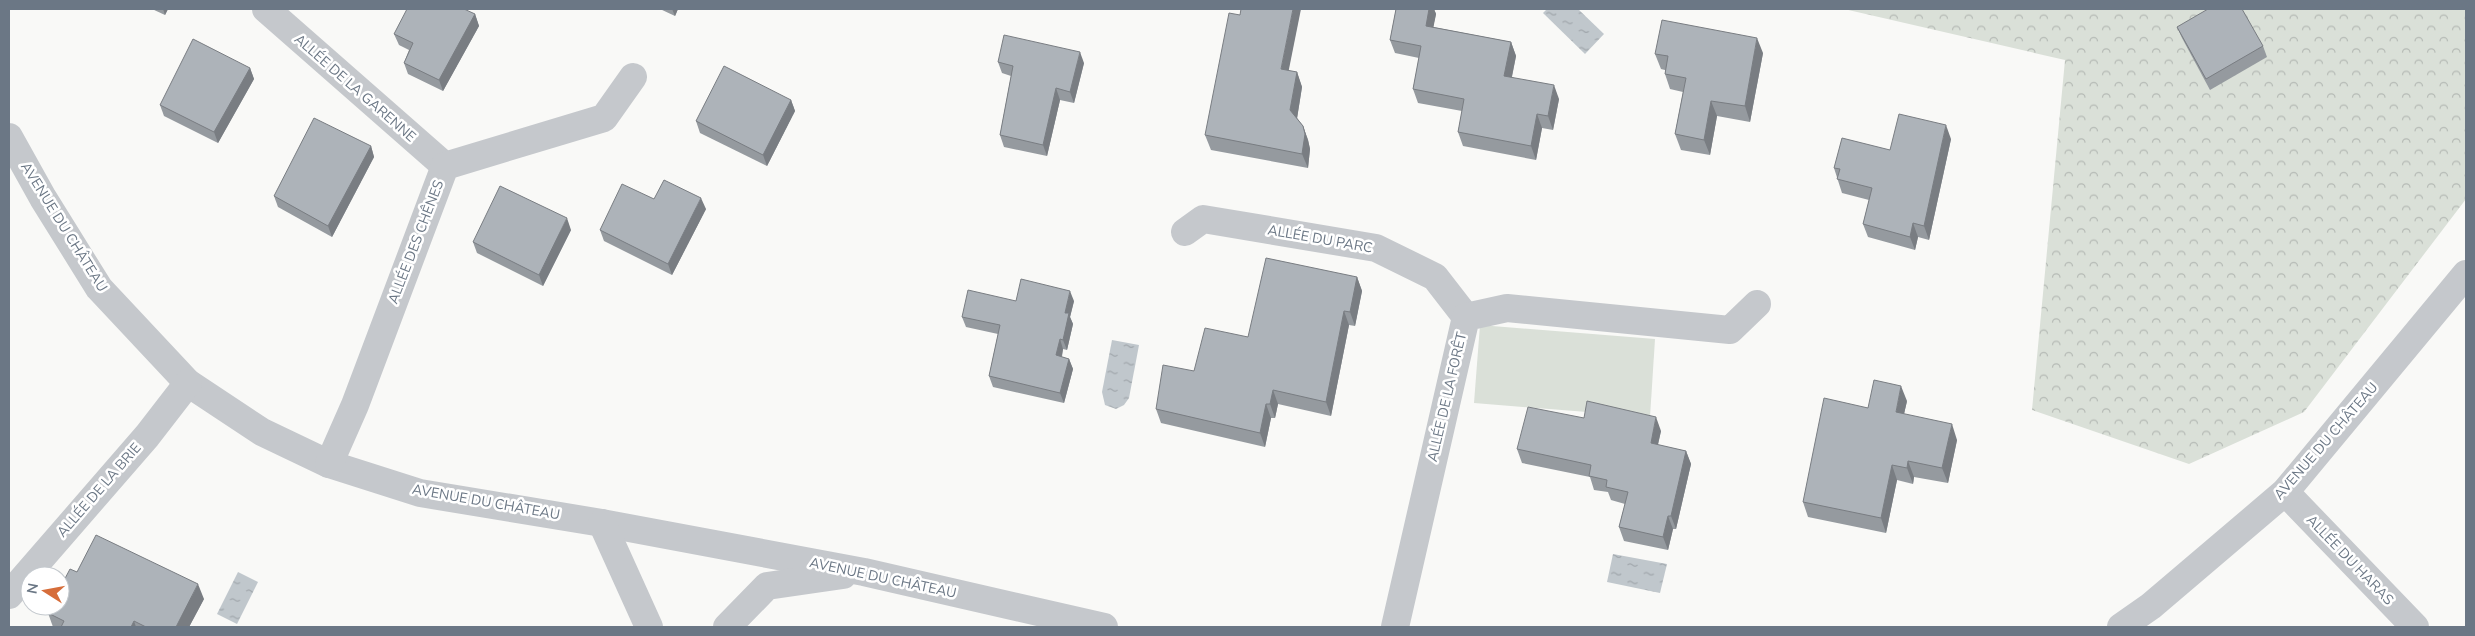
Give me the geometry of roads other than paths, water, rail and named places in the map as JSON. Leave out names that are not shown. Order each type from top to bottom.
[{"type":"street","name":"ALLÉE DE LA GARENNE","points":[[266,9],[445,166]]},
{"type":"street","name":"ALLÉE DES CHÊNES","points":[[330,464],[355,405],[445,166],[604,118],[633,77]]},
{"type":"street","name":"AVENUE DU CHÂTEAU","points":[[9,137],[43,198],[99,288],[188,383],[262,432],[330,464],[420,493],[602,522],[864,572],[1104,627]]},
{"type":"street","name":"ALLÉE DU PARC","points":[[1185,232],[1203,218],[1376,248],[1435,277],[1466,317]]},
{"type":"street","name":"AVENUE DU CHÂTEAU","points":[[2121,627],[2151,606],[2285,492],[2466,274]]},
{"type":"street","name":"ALLÉE DE LA FORÊT","points":[[1395,627],[1466,317],[1508,308],[1730,330],[1757,304]]},
{"type":"street","name":"ALLÉE DE LA BRIE","points":[[9,595],[146,436],[188,383]]},
{"type":"street","name":"ALLÉE DU HARAS","points":[[2285,492],[2415,627]]},
{"type":"street","points":[[602,522],[649,627]]},
{"type":"street","points":[[728,627],[767,586],[864,572]]},
{"type":"water","points":[[1547,9],[1578,9],[1604,34],[1585,54],[1543,13]]},
{"type":"water","points":[[1112,340],[1139,345],[1129,398],[1124,405],[1116,409],[1105,405],[1102,392]]},
{"type":"water","points":[[1613,554],[1667,564],[1660,593],[1607,582]]},
{"type":"water","points":[[238,572],[258,582],[237,624],[217,614]]}]
